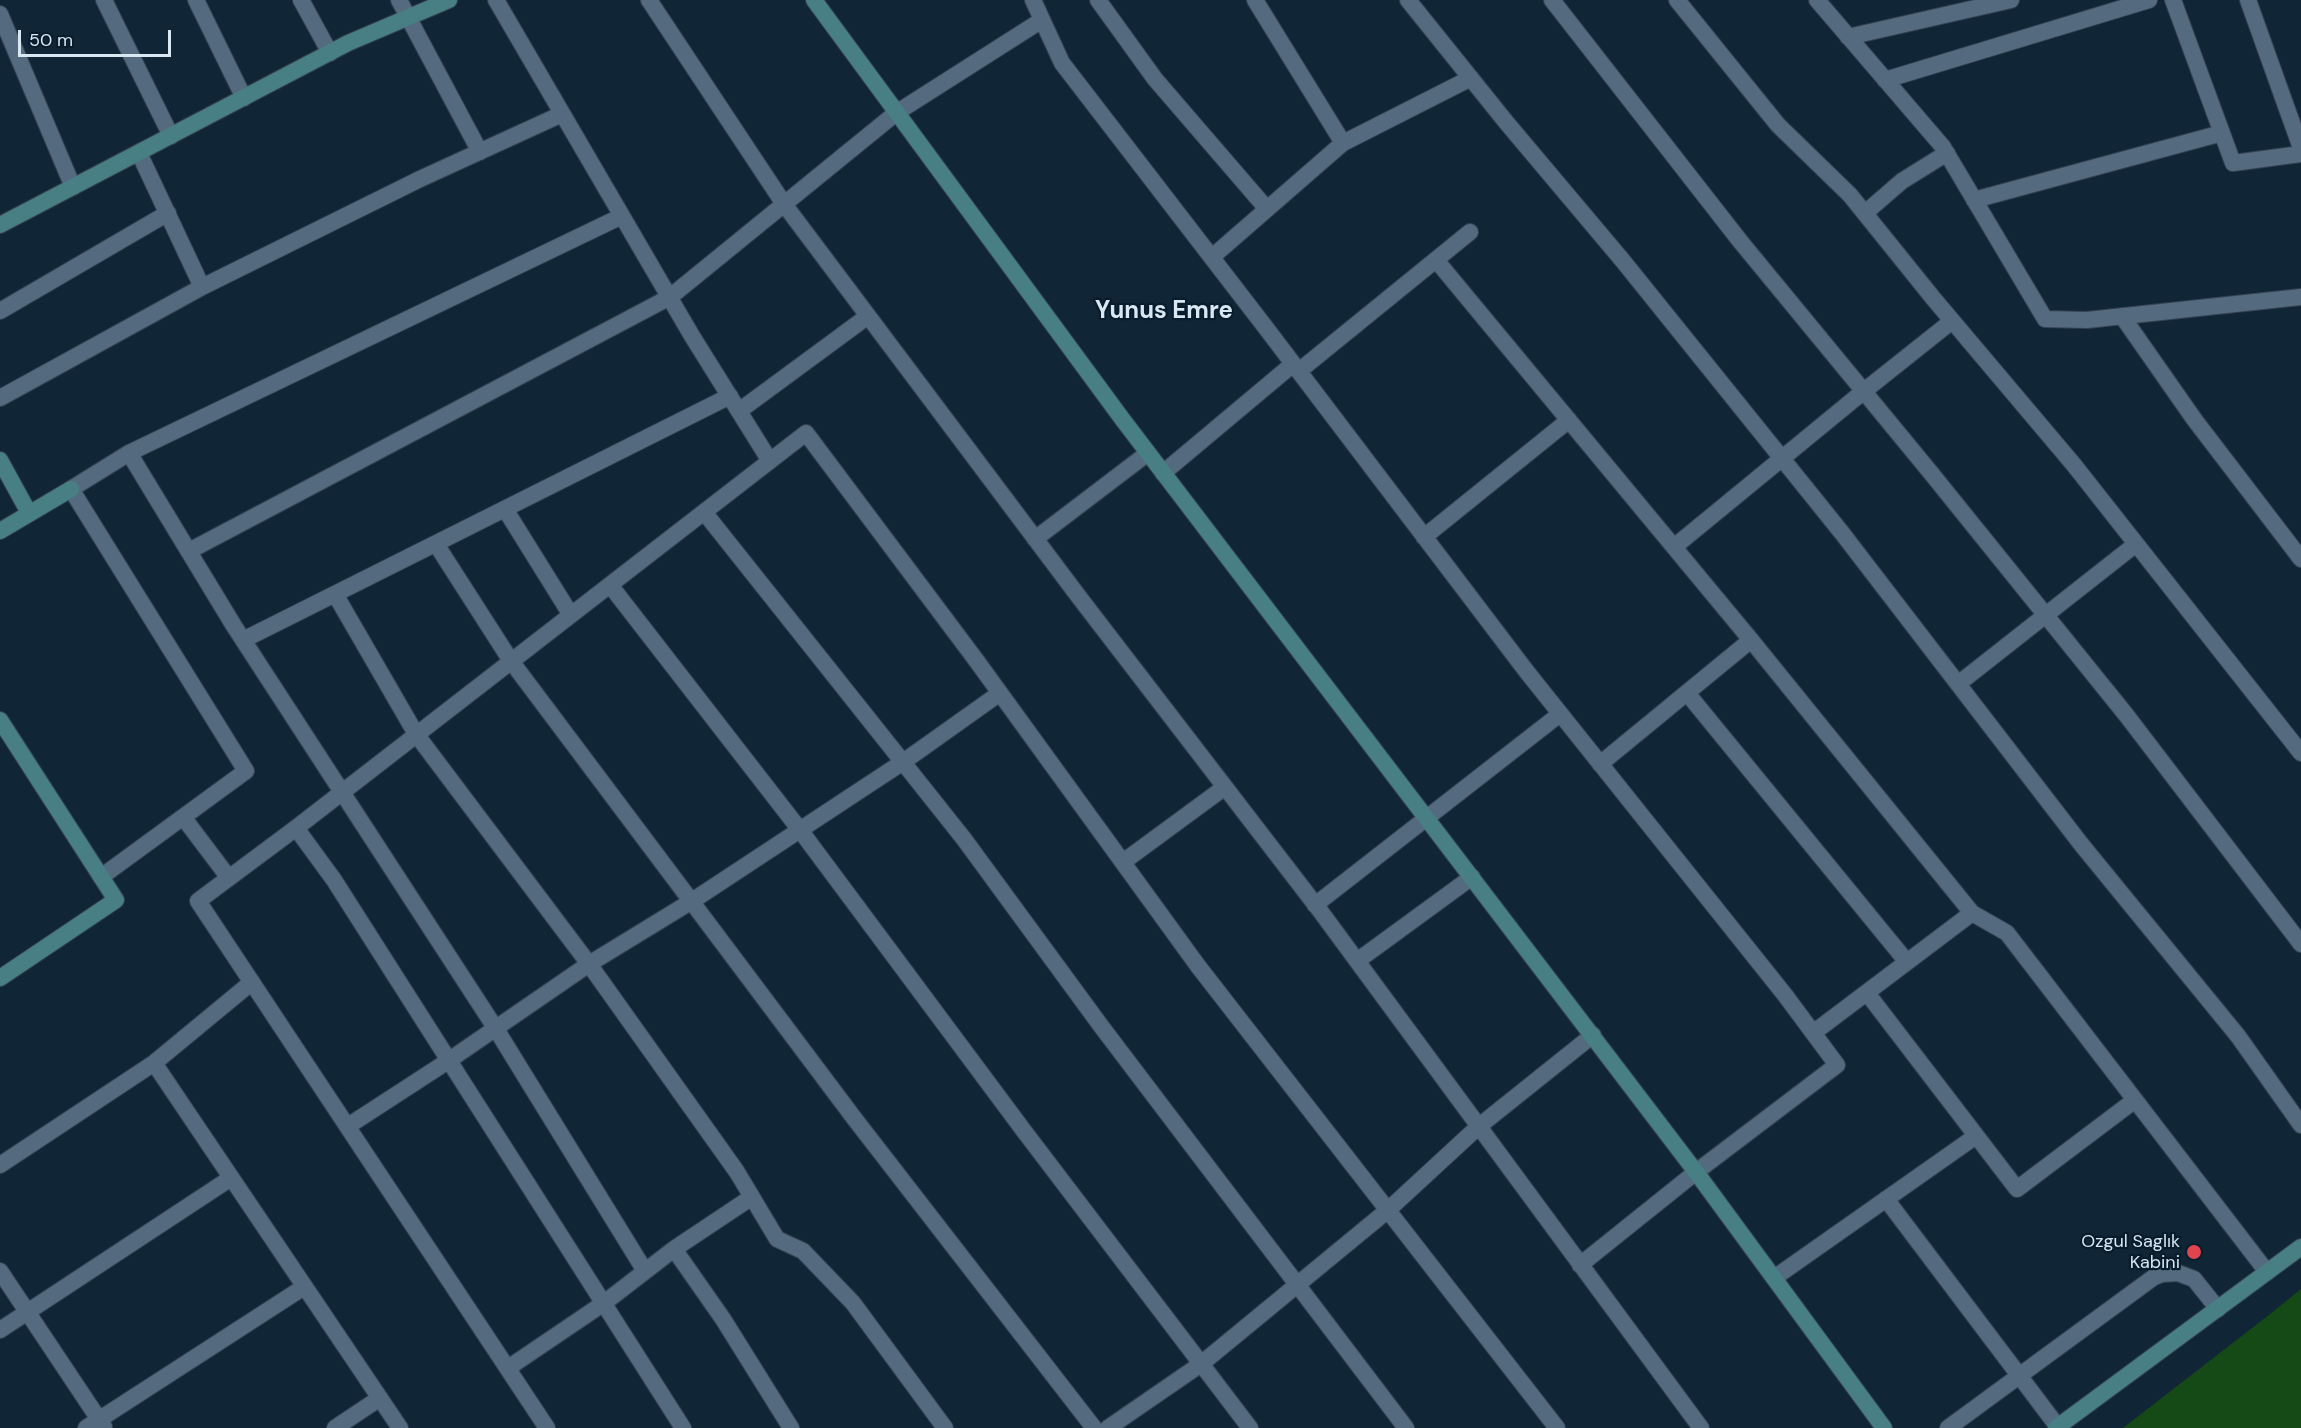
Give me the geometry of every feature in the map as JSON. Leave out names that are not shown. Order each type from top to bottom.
[{"type":"main road","points":[[0,225],[330,53],[449,0]]},
{"type":"main road","points":[[814,0],[1148,453],[1593,1035],[1884,1428]]},
{"type":"main road","points":[[0,459],[29,513]]},
{"type":"main road","points":[[0,531],[71,489]]},
{"type":"main road","points":[[0,720],[116,900],[0,978]]},
{"type":"main road","points":[[2057,1428],[2301,1247]]},
{"type":"street","points":[[104,0],[171,136]]},
{"type":"street","points":[[196,0],[244,98]]},
{"type":"street","points":[[301,0],[330,53]]},
{"type":"street","points":[[399,0],[480,152]]},
{"type":"street","points":[[496,0],[670,297],[770,461]]},
{"type":"street","points":[[649,0],[784,204],[1035,539],[1315,905],[1701,1428]]},
{"type":"street","points":[[1033,0],[1062,63],[1560,714],[1837,1065],[1696,1172],[1580,1265]]},
{"type":"street","points":[[1098,0],[1155,79],[1267,209]]},
{"type":"street","points":[[1255,0],[1343,143]]},
{"type":"street","points":[[1408,0],[1623,261],[1842,533],[2081,844],[2238,1036],[2301,1125]]},
{"type":"street","points":[[1552,0],[1740,241],[2127,716],[2301,944]]},
{"type":"street","points":[[1677,0],[1778,125],[1850,195],[1952,321],[2074,465],[2301,753]]},
{"type":"street","points":[[1817,0],[1947,153],[2045,319],[2087,320],[2300,298]]},
{"type":"street","points":[[1848,37],[2011,0]]},
{"type":"street","points":[[1885,80],[2149,0]]},
{"type":"street","points":[[2173,0],[2233,163],[2301,154]]},
{"type":"street","points":[[2248,0],[2301,148]]},
{"type":"street","points":[[0,14],[73,187]]},
{"type":"street","points":[[189,551],[670,297],[896,113],[1042,20]]},
{"type":"street","points":[[1212,258],[1343,143],[1471,78]]},
{"type":"street","points":[[0,398],[202,286],[420,179],[562,114]]},
{"type":"street","points":[[1974,200],[2222,133]]},
{"type":"street","points":[[139,153],[202,286]]},
{"type":"street","points":[[1865,213],[1902,181],[1947,153]]},
{"type":"street","points":[[0,310],[168,213]]},
{"type":"street","points":[[101,878],[246,771],[71,489],[129,453],[622,216]]},
{"type":"street","points":[[1163,473],[1470,232]]},
{"type":"street","points":[[1436,260],[1751,640],[1972,913],[2007,933],[2267,1272]]},
{"type":"street","points":[[739,411],[868,316]]},
{"type":"street","points":[[2122,316],[2194,419],[2301,559]]},
{"type":"street","points":[[1674,548],[1952,321]]},
{"type":"street","points":[[243,640],[730,396]]},
{"type":"street","points":[[1424,537],[1569,420]]},
{"type":"street","points":[[547,1428],[198,901],[343,792],[806,433],[1000,693],[1198,966],[1557,1428]]},
{"type":"street","points":[[129,453],[243,640],[496,1029],[645,1271]]},
{"type":"street","points":[[1035,539],[1148,453]]},
{"type":"street","points":[[505,509],[571,615]]},
{"type":"street","points":[[704,512],[964,839],[1101,1026],[1406,1428]]},
{"type":"street","points":[[436,544],[511,661],[854,1118],[1094,1428]]},
{"type":"street","points":[[1958,684],[2136,544]]},
{"type":"street","points":[[610,585],[800,830],[1250,1428]]},
{"type":"street","points":[[335,594],[416,734],[589,964],[737,1172],[777,1239],[802,1251],[853,1303],[945,1428]]},
{"type":"street","points":[[1600,764],[1751,640]]},
{"type":"street","points":[[348,1126],[496,1029],[589,964],[692,901],[903,762],[1000,693]]},
{"type":"street","points":[[1687,693],[1907,962]]},
{"type":"street","points":[[1315,905],[1560,714]]},
{"type":"street","points":[[1123,862],[1225,787]]},
{"type":"street","points":[[183,817],[229,878]]},
{"type":"street","points":[[296,828],[334,880],[683,1428]]},
{"type":"street","points":[[1357,962],[1472,878]]},
{"type":"street","points":[[1813,1033],[1972,913]]},
{"type":"street","points":[[0,1165],[154,1063],[252,982]]},
{"type":"street","points":[[1867,993],[2017,1189],[2135,1100]]},
{"type":"street","points":[[1108,1428],[1201,1364],[1388,1210],[1479,1127],[1593,1035]]},
{"type":"street","points":[[154,1063],[400,1428]]},
{"type":"street","points":[[1774,1278],[1976,1136]]},
{"type":"street","points":[[0,1330],[231,1178]]},
{"type":"street","points":[[508,1368],[604,1303],[674,1249],[752,1197]]},
{"type":"street","points":[[1886,1199],[2057,1428]]},
{"type":"street","points":[[674,1249],[723,1319],[791,1428]]},
{"type":"street","points":[[0,1271],[96,1425],[304,1287]]},
{"type":"street","points":[[1948,1428],[2154,1277],[2178,1273],[2194,1279],[2218,1309]]},
{"type":"street","points":[[335,1428],[380,1398]]},
{"type":"green space","points":[[2301,1289],[2301,1428],[2123,1428],[2274,1311]]},
{"type":"place","name":"Ozgul Saglık Kabini","points":[[2194,1252]]},
{"type":"district","name":"Yunus Emre","points":[[1164,312]]}]
